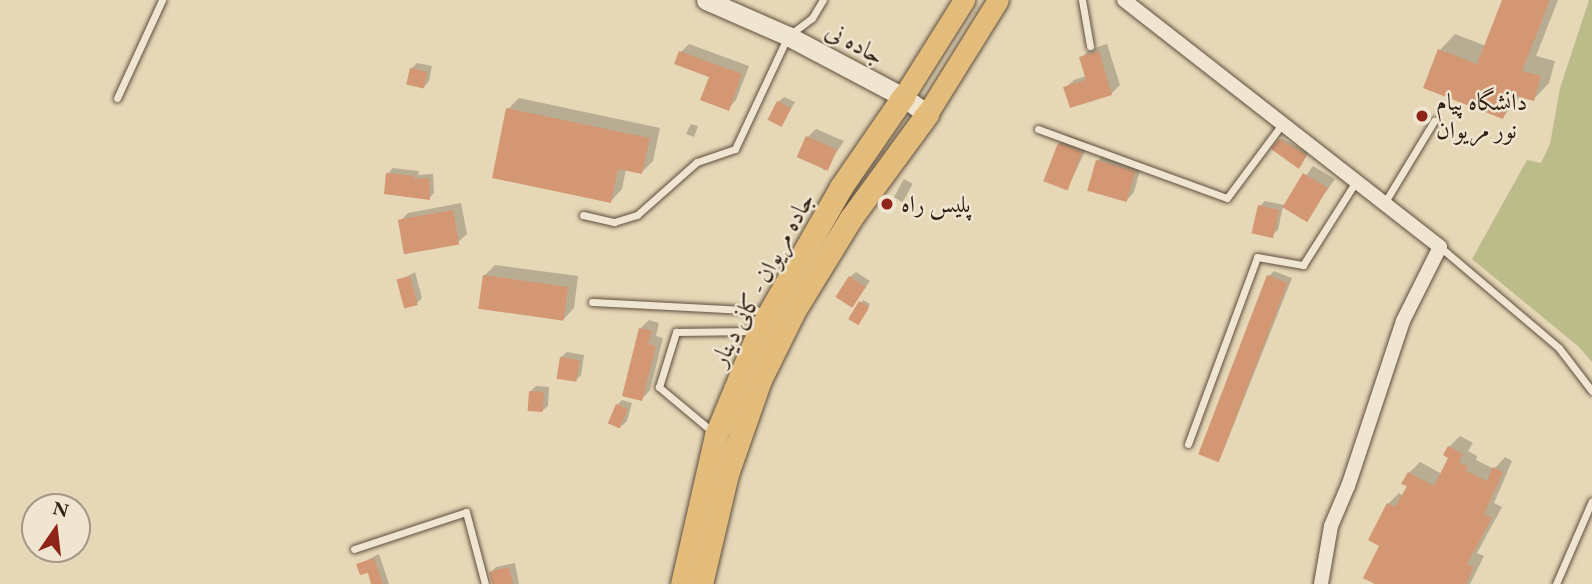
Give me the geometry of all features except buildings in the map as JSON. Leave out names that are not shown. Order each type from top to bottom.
[{"type":"highway","name":"جاده مریوان - کانی دینار","points":[[682,584],[716,435],[764,321],[841,187],[902,97]]},
{"type":"highway","points":[[701,584],[727,474],[760,380],[794,311],[851,218],[927,114]]},
{"type":"main road","name":"جاده نی","points":[[706,0],[788,36],[902,97],[927,114]]},
{"type":"main road","points":[[902,97],[964,0]]},
{"type":"main road","points":[[927,114],[998,0]]},
{"type":"street","points":[[1124,0],[1440,247],[1403,321],[1348,486],[1331,526],[1321,584]]},
{"type":"lane","points":[[117,98],[162,0]]},
{"type":"lane","points":[[583,215],[614,222],[638,215],[697,162],[735,149],[788,36],[812,18],[823,0]]},
{"type":"lane","points":[[1082,0],[1090,46]]},
{"type":"lane","points":[[1385,202],[1434,121]]},
{"type":"lane","points":[[1038,128],[1227,198],[1283,122]]},
{"type":"lane","points":[[1188,444],[1257,257],[1303,265],[1357,180]]},
{"type":"lane","points":[[1440,247],[1559,348],[1592,391]]},
{"type":"lane","points":[[593,302],[764,321]]},
{"type":"lane","points":[[716,435],[659,387],[676,332],[764,321]]},
{"type":"lane","points":[[1556,584],[1592,501]]},
{"type":"lane","points":[[354,549],[466,512],[485,584]]},
{"type":"green space","points":[[1589,0],[1592,0],[1592,362],[1579,347],[1472,259],[1527,160],[1541,163],[1550,144],[1560,88]]},
{"type":"place","name":"دانشگاه پیام نور مریوان","points":[[1422,116]]},
{"type":"place","name":"پلیس راه","points":[[887,204]]}]
